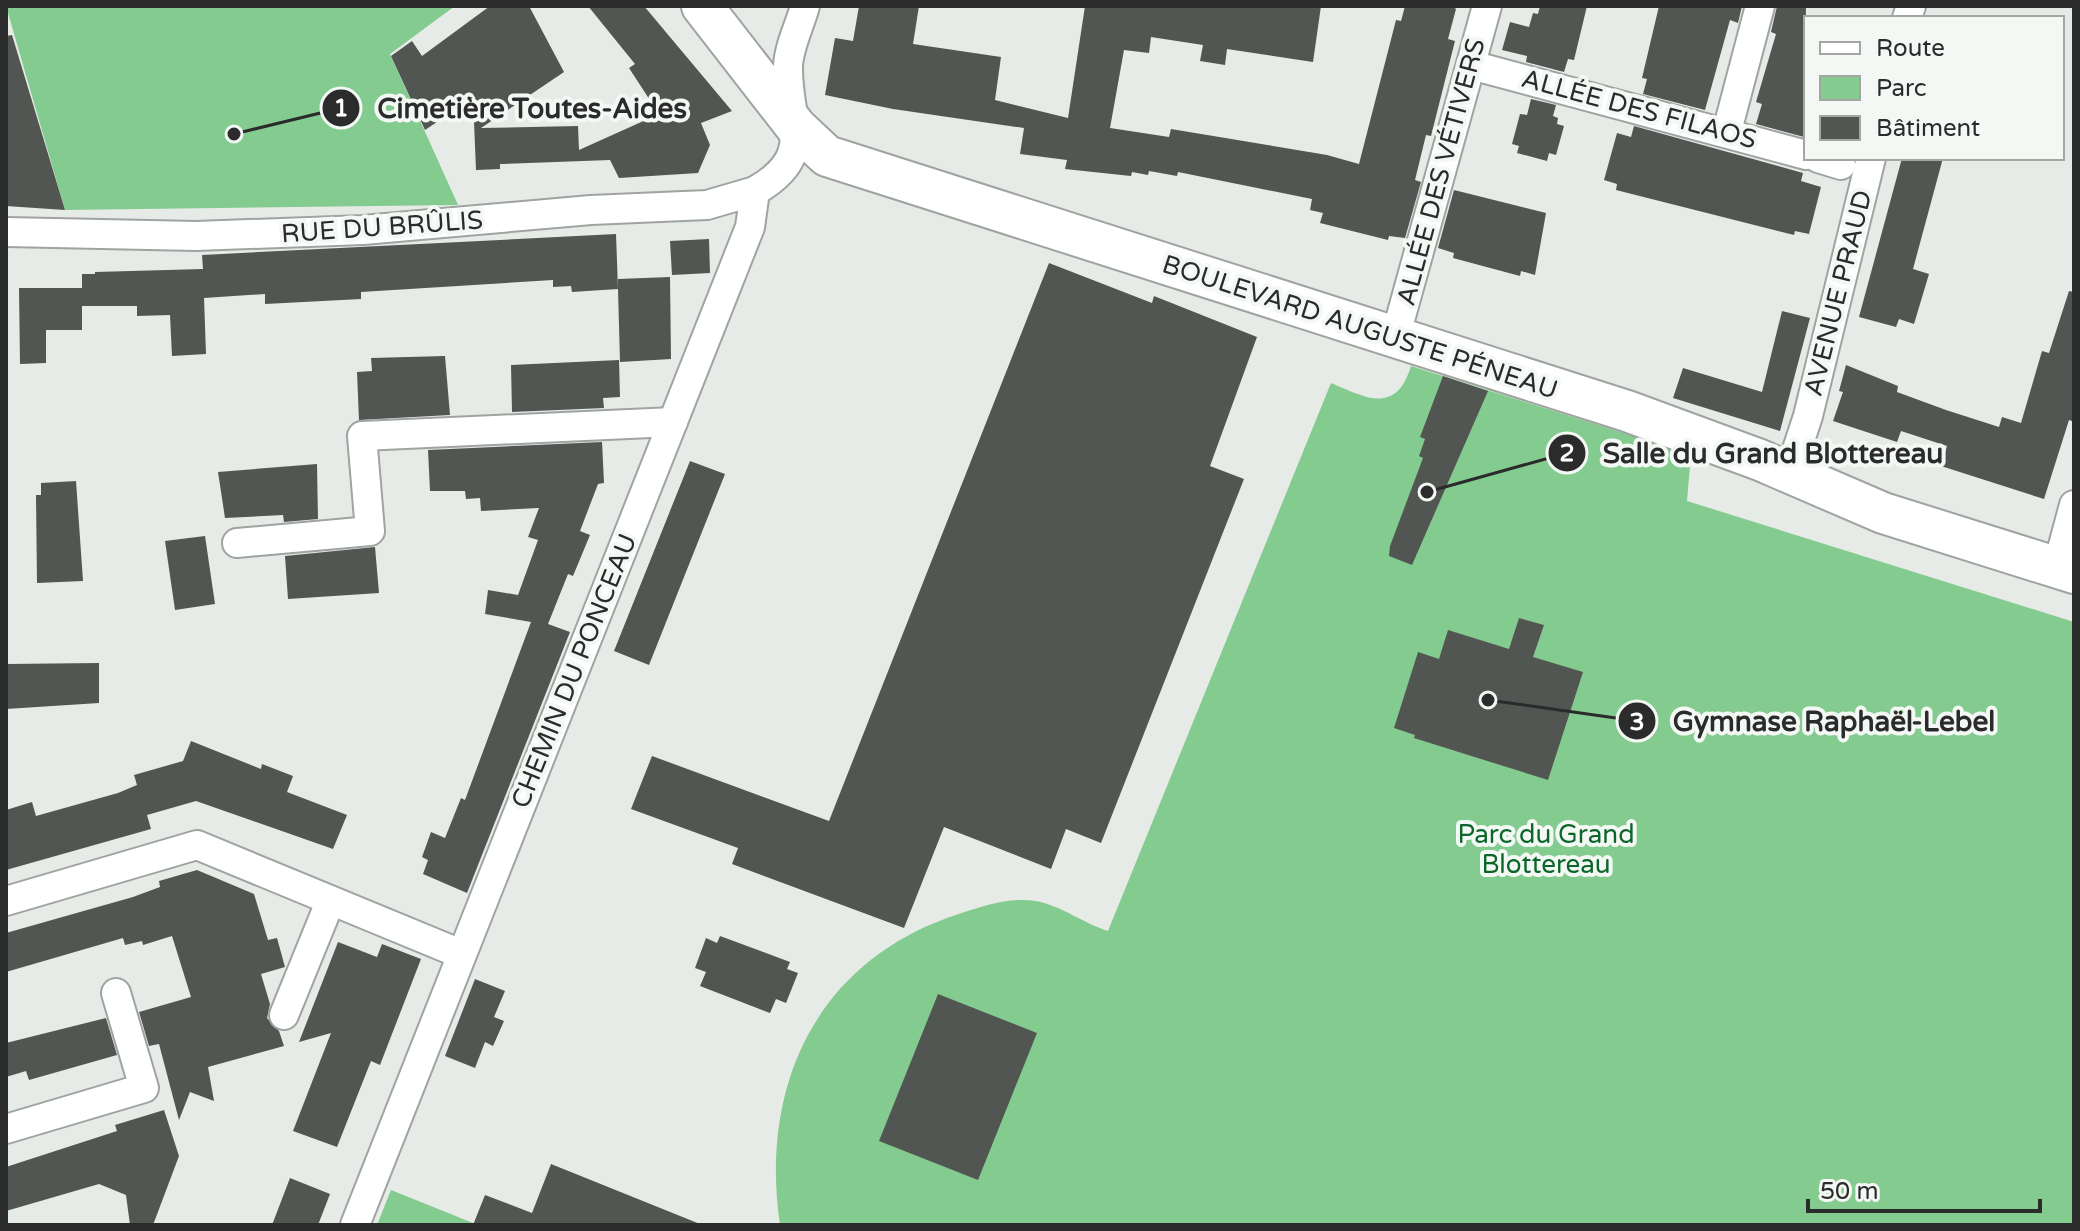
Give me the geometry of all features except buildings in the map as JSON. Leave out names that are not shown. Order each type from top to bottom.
[{"type":"street","name":"BOULEVARD AUGUSTE PÉNEAU","points":[[702,6],[796,127],[827,156],[1652,420],[1883,513],[2065,571]]},
{"type":"street","points":[[755,191],[780,176],[794,147],[796,127],[788,64],[805,6]]},
{"type":"street","name":"ALLÉE DES VÉTIVERS","points":[[1395,338],[1487,6]]},
{"type":"street","points":[[1727,131],[1760,6]]},
{"type":"street","name":"ALLÉE DES FILAOS","points":[[1471,65],[1727,131],[1804,154]]},
{"type":"street","name":"AVENUE PRAUD","points":[[1789,474],[1808,416],[1871,160]]},
{"type":"street","name":"RUE DU BRÛLIS","points":[[6,232],[196,236],[350,230],[591,210],[707,205],[755,191]]},
{"type":"street","name":"CHEMIN DU PONCEAU","points":[[355,1225],[750,227],[755,191]]},
{"type":"street","points":[[237,543],[370,531],[362,436],[673,422]]},
{"type":"street","points":[[2065,571],[2074,505]]},
{"type":"street","points":[[6,901],[197,845],[461,954]]},
{"type":"street","points":[[284,1015],[330,902]]},
{"type":"street","points":[[6,1129],[144,1088],[116,993]]},
{"type":"green space","points":[[6,6],[455,6],[390,54],[458,205],[65,210]]},
{"type":"green space","name":"Parc du Grand Blottereau","points":[[1411,366],[1691,454],[1687,501],[2074,622],[2074,1225],[780,1225],[776,1175],[779,1127],[789,1081],[806,1039],[830,1001],[862,968],[901,940],[947,918],[991,904],[1014,900],[1036,901],[1108,931],[1331,383],[1368,397],[1388,397],[1405,381]]},
{"type":"green space","points":[[391,1190],[478,1225],[377,1225]]},
{"type":"place","name":"Cimetière Toutes-Aides","points":[[234,134]]},
{"type":"place","name":"Salle du Grand Blottereau","points":[[1427,492]]},
{"type":"place","name":"Gymnase Raphaël-Lebel","points":[[1488,700]]}]
